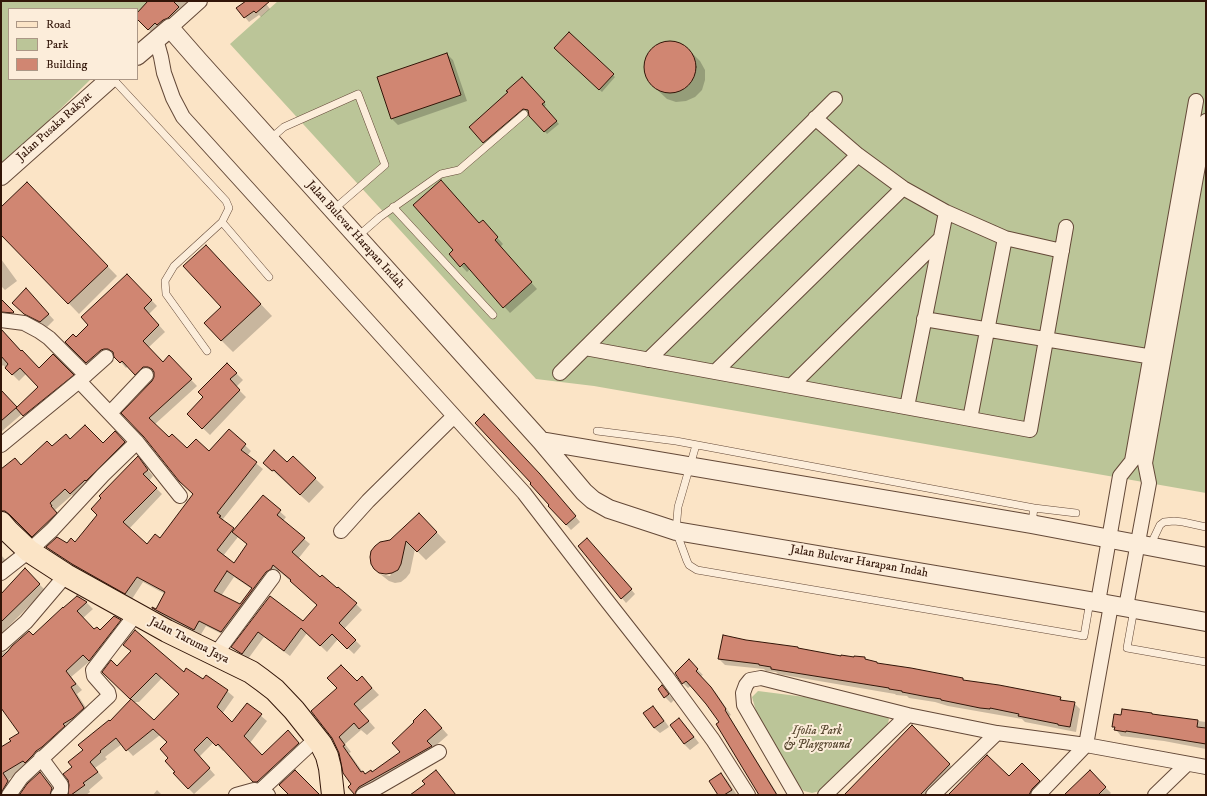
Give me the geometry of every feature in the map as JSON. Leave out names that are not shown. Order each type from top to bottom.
[{"type":"main road","name":"Jalan Taruma Jaya","points":[[1,523],[30,551],[66,575],[136,614],[251,672],[275,690],[317,738],[327,756],[333,795]]},
{"type":"street","points":[[138,55],[200,1]]},
{"type":"street","name":"Jalan Bulevar Harapan Indah","points":[[170,28],[541,441],[584,492],[593,500],[609,509],[676,531],[1206,622]]},
{"type":"street","points":[[156,39],[172,98],[183,117],[524,493],[666,676],[713,740],[748,795]]},
{"type":"street","name":"Jalan Pusaka Rakyat","points":[[1,176],[109,80]]},
{"type":"street","points":[[560,373],[835,99]]},
{"type":"street","points":[[1157,358],[1196,102]]},
{"type":"street","points":[[816,118],[858,155],[903,188],[946,212],[1005,238],[1062,251]]},
{"type":"street","points":[[1112,605],[1144,545],[1150,483],[1138,462],[1157,358],[1206,121]]},
{"type":"street","points":[[648,360],[858,155]]},
{"type":"street","points":[[715,372],[903,188]]},
{"type":"street","points":[[907,407],[946,212]]},
{"type":"street","points":[[586,348],[1030,430],[1066,227]]},
{"type":"street","points":[[970,419],[1005,238]]},
{"type":"street","points":[[791,386],[940,239]]},
{"type":"street","points":[[924,319],[1157,358]]},
{"type":"street","points":[[1,320],[24,323],[49,338],[58,347],[110,413],[137,442],[180,496]]},
{"type":"street","points":[[1,445],[83,378],[106,357]]},
{"type":"street","points":[[110,413],[146,375]]},
{"type":"street","points":[[341,530],[368,501],[454,416]]},
{"type":"street","points":[[541,441],[689,466],[1033,516],[1109,538],[1206,557]]},
{"type":"street","points":[[1,573],[30,551],[52,530],[103,475],[137,442]]},
{"type":"street","points":[[1038,795],[1086,746],[1112,605],[1109,538],[1120,476],[1138,462]]},
{"type":"street","points":[[1,644],[26,622],[66,575]]},
{"type":"street","points":[[215,655],[273,577]]},
{"type":"street","points":[[9,795],[21,778],[109,696],[108,692],[94,676],[93,670],[136,614]]},
{"type":"street","points":[[796,795],[744,705],[743,693],[750,680],[761,678],[908,715],[998,733],[1086,746],[1206,767]]},
{"type":"street","points":[[825,795],[908,715]]},
{"type":"street","points":[[933,795],[998,733]]},
{"type":"street","points":[[236,795],[254,790],[264,793],[317,738]]},
{"type":"street","points":[[363,795],[439,752]]},
{"type":"street","points":[[42,758],[61,785],[61,791],[58,795]]},
{"type":"street","points":[[1155,795],[1187,764]]},
{"type":"lane","points":[[114,80],[226,201],[229,208],[222,222],[174,266],[165,281],[166,294],[207,351]]},
{"type":"lane","points":[[270,140],[284,127],[358,94],[385,164],[333,210]]},
{"type":"lane","points":[[357,237],[393,207],[440,174],[459,170],[524,114]]},
{"type":"lane","points":[[393,207],[492,315]]},
{"type":"lane","points":[[222,222],[269,277]]},
{"type":"lane","points":[[597,431],[696,445],[1033,516],[1076,513]]},
{"type":"lane","points":[[696,445],[678,507],[676,531],[688,565],[692,568],[702,571],[1084,636],[1112,605],[1127,648],[1206,662]]},
{"type":"lane","points":[[1144,545],[1164,522],[1179,521],[1206,527]]},
{"type":"green space","points":[[1,1],[155,1],[138,20],[138,8],[8,8],[8,80],[90,80],[1,167]]},
{"type":"green space","points":[[278,1],[1206,1],[1206,493],[594,386],[536,379],[230,44]]},
{"type":"green space","name":"Ifolia Park & Playground","points":[[758,691],[805,697],[862,708],[885,713],[889,719],[887,727],[820,791],[812,793],[804,791],[797,784],[756,711],[752,697]]},
{"type":"building","points":[[148,1],[173,1],[179,7],[168,18],[157,25],[155,23],[148,30],[138,20],[138,12]]},
{"type":"building","points":[[246,1],[270,1],[256,13],[254,11],[244,18],[236,8]]},
{"type":"building","points":[[569,32],[614,74],[599,90],[554,48]]},
{"type":"building","points":[[665,41],[675,41],[685,45],[692,52],[696,62],[696,72],[692,82],[685,89],[675,93],[665,93],[655,89],[648,82],[644,72],[644,62],[648,52],[655,45]]},
{"type":"building","points":[[447,53],[461,95],[391,119],[377,77]]},
{"type":"building","points":[[522,77],[545,102],[542,104],[557,121],[544,132],[529,116],[528,110],[523,109],[483,143],[469,127],[508,92],[506,91]]},
{"type":"building","points":[[441,180],[479,223],[483,220],[498,237],[495,240],[532,282],[503,308],[464,263],[460,267],[449,254],[453,250],[413,205]]},
{"type":"building","points":[[27,182],[108,266],[68,304],[1,235],[1,207]]},
{"type":"building","points":[[206,245],[261,304],[221,341],[204,323],[221,307],[183,266]]},
{"type":"building","points":[[127,274],[152,300],[144,308],[159,325],[143,341],[163,362],[169,355],[192,379],[149,418],[169,437],[172,434],[187,448],[196,439],[209,451],[229,429],[246,444],[241,450],[257,462],[217,513],[221,516],[219,517],[234,528],[217,550],[234,563],[247,544],[232,532],[263,495],[281,510],[277,515],[305,538],[292,552],[320,577],[322,575],[357,603],[339,623],[356,640],[347,649],[332,634],[320,646],[301,628],[284,651],[258,632],[242,654],[231,647],[270,596],[303,621],[317,605],[273,565],[271,569],[266,572],[221,632],[199,621],[194,630],[152,608],[156,609],[165,592],[137,577],[125,594],[72,564],[46,547],[57,537],[67,543],[71,538],[75,542],[97,515],[91,509],[101,498],[99,496],[138,456],[148,470],[143,474],[157,488],[123,522],[147,544],[155,534],[160,538],[193,494],[179,481],[144,437],[121,413],[152,381],[154,372],[148,367],[143,367],[135,375],[122,361],[120,363],[114,357],[113,352],[108,349],[101,350],[86,363],[65,342],[73,334],[76,337],[88,325],[81,317]],"holes":[[[227,571],[252,588],[240,604],[214,591]]]},
{"type":"building","points":[[26,288],[49,314],[40,322],[24,314],[12,303]]},
{"type":"building","points":[[1,299],[14,312],[13,313],[1,312]]},
{"type":"building","points":[[1,329],[39,368],[53,354],[74,375],[23,416],[16,408],[38,387],[20,368],[12,375],[5,368],[8,364],[1,356]]},
{"type":"building","points":[[227,363],[237,373],[230,379],[240,390],[202,429],[187,414],[203,397],[198,392]]},
{"type":"building","points":[[1,390],[17,407],[1,421]]},
{"type":"building","points":[[484,414],[540,474],[576,516],[566,525],[548,506],[549,505],[530,484],[531,483],[475,423]]},
{"type":"building","points":[[85,425],[103,443],[115,431],[125,442],[86,481],[85,480],[70,494],[65,489],[50,503],[57,513],[32,537],[10,515],[5,511],[1,511],[1,469],[15,458],[21,465],[47,441],[52,446],[66,434],[70,439]]},
{"type":"building","points":[[274,450],[287,462],[293,456],[316,478],[300,495],[274,470],[272,471],[263,463]]},
{"type":"building","points":[[419,513],[437,532],[417,552],[406,541],[401,564],[398,570],[386,574],[379,573],[371,564],[371,551],[380,542],[390,540]]},
{"type":"building","points":[[587,538],[632,589],[621,599],[578,546]]},
{"type":"building","points":[[25,568],[40,584],[1,622],[1,594]]},
{"type":"building","points":[[77,596],[87,602],[77,611],[94,629],[97,627],[100,630],[114,616],[121,620],[89,661],[83,655],[66,671],[76,684],[71,687],[84,708],[73,718],[63,724],[65,726],[36,751],[25,763],[23,761],[3,773],[8,781],[1,793],[1,747],[11,741],[9,739],[19,733],[1,708],[1,658],[29,631],[33,635]]},
{"type":"building","points":[[135,630],[184,672],[186,668],[203,679],[206,675],[228,690],[217,707],[232,722],[247,703],[262,714],[244,736],[262,755],[288,730],[299,743],[257,782],[253,782],[218,744],[216,746],[207,737],[194,750],[210,768],[188,789],[173,773],[175,772],[165,761],[168,758],[160,749],[167,742],[153,729],[126,751],[116,738],[100,751],[101,752],[90,762],[98,772],[83,783],[85,785],[71,795],[68,795],[68,780],[63,774],[72,767],[68,762],[83,750],[78,745],[109,720],[110,721],[131,699],[154,720],[179,694],[156,673],[130,699],[102,672],[111,660],[117,666],[131,651],[123,645]]},
{"type":"building","points":[[723,635],[746,640],[798,647],[841,656],[865,657],[865,659],[877,663],[911,668],[963,678],[963,680],[999,685],[1061,697],[1060,700],[1075,702],[1070,727],[1018,716],[1019,714],[990,708],[980,708],[889,688],[771,669],[771,667],[759,664],[718,659]]},
{"type":"building","points":[[689,659],[698,669],[696,671],[711,687],[726,709],[725,710],[777,795],[759,795],[716,724],[719,722],[686,681],[682,684],[675,673]]},
{"type":"building","points":[[341,665],[357,681],[362,676],[372,688],[354,704],[369,721],[359,729],[354,723],[339,737],[345,745],[343,746],[361,772],[363,771],[365,774],[371,770],[372,772],[400,752],[392,743],[425,709],[442,728],[427,741],[432,746],[359,787],[355,795],[348,787],[351,784],[343,773],[339,753],[332,738],[311,711],[337,688],[327,678]]},
{"type":"building","points":[[662,685],[669,694],[664,698],[658,689]]},
{"type":"building","points":[[653,706],[664,721],[654,728],[643,713]]},
{"type":"building","points":[[1122,709],[1198,720],[1197,727],[1206,728],[1206,744],[1114,730],[1115,727],[1112,727],[1114,714],[1121,715]]},
{"type":"building","points":[[679,718],[694,737],[684,744],[670,725]]},
{"type":"building","points":[[912,725],[950,764],[920,795],[844,795]]},
{"type":"building","points":[[987,755],[1009,776],[1022,763],[1040,781],[1032,789],[1029,795],[948,795]]},
{"type":"building","points":[[295,770],[320,795],[289,795],[279,785]]},
{"type":"building","points":[[436,770],[456,795],[410,795],[425,784],[422,781]]},
{"type":"building","points":[[1090,770],[1106,787],[1098,795],[1064,795]]},
{"type":"building","points":[[40,772],[52,788],[50,795],[21,795],[20,794],[27,784]]},
{"type":"building","points":[[721,773],[732,790],[724,795],[718,795],[709,781]]}]
